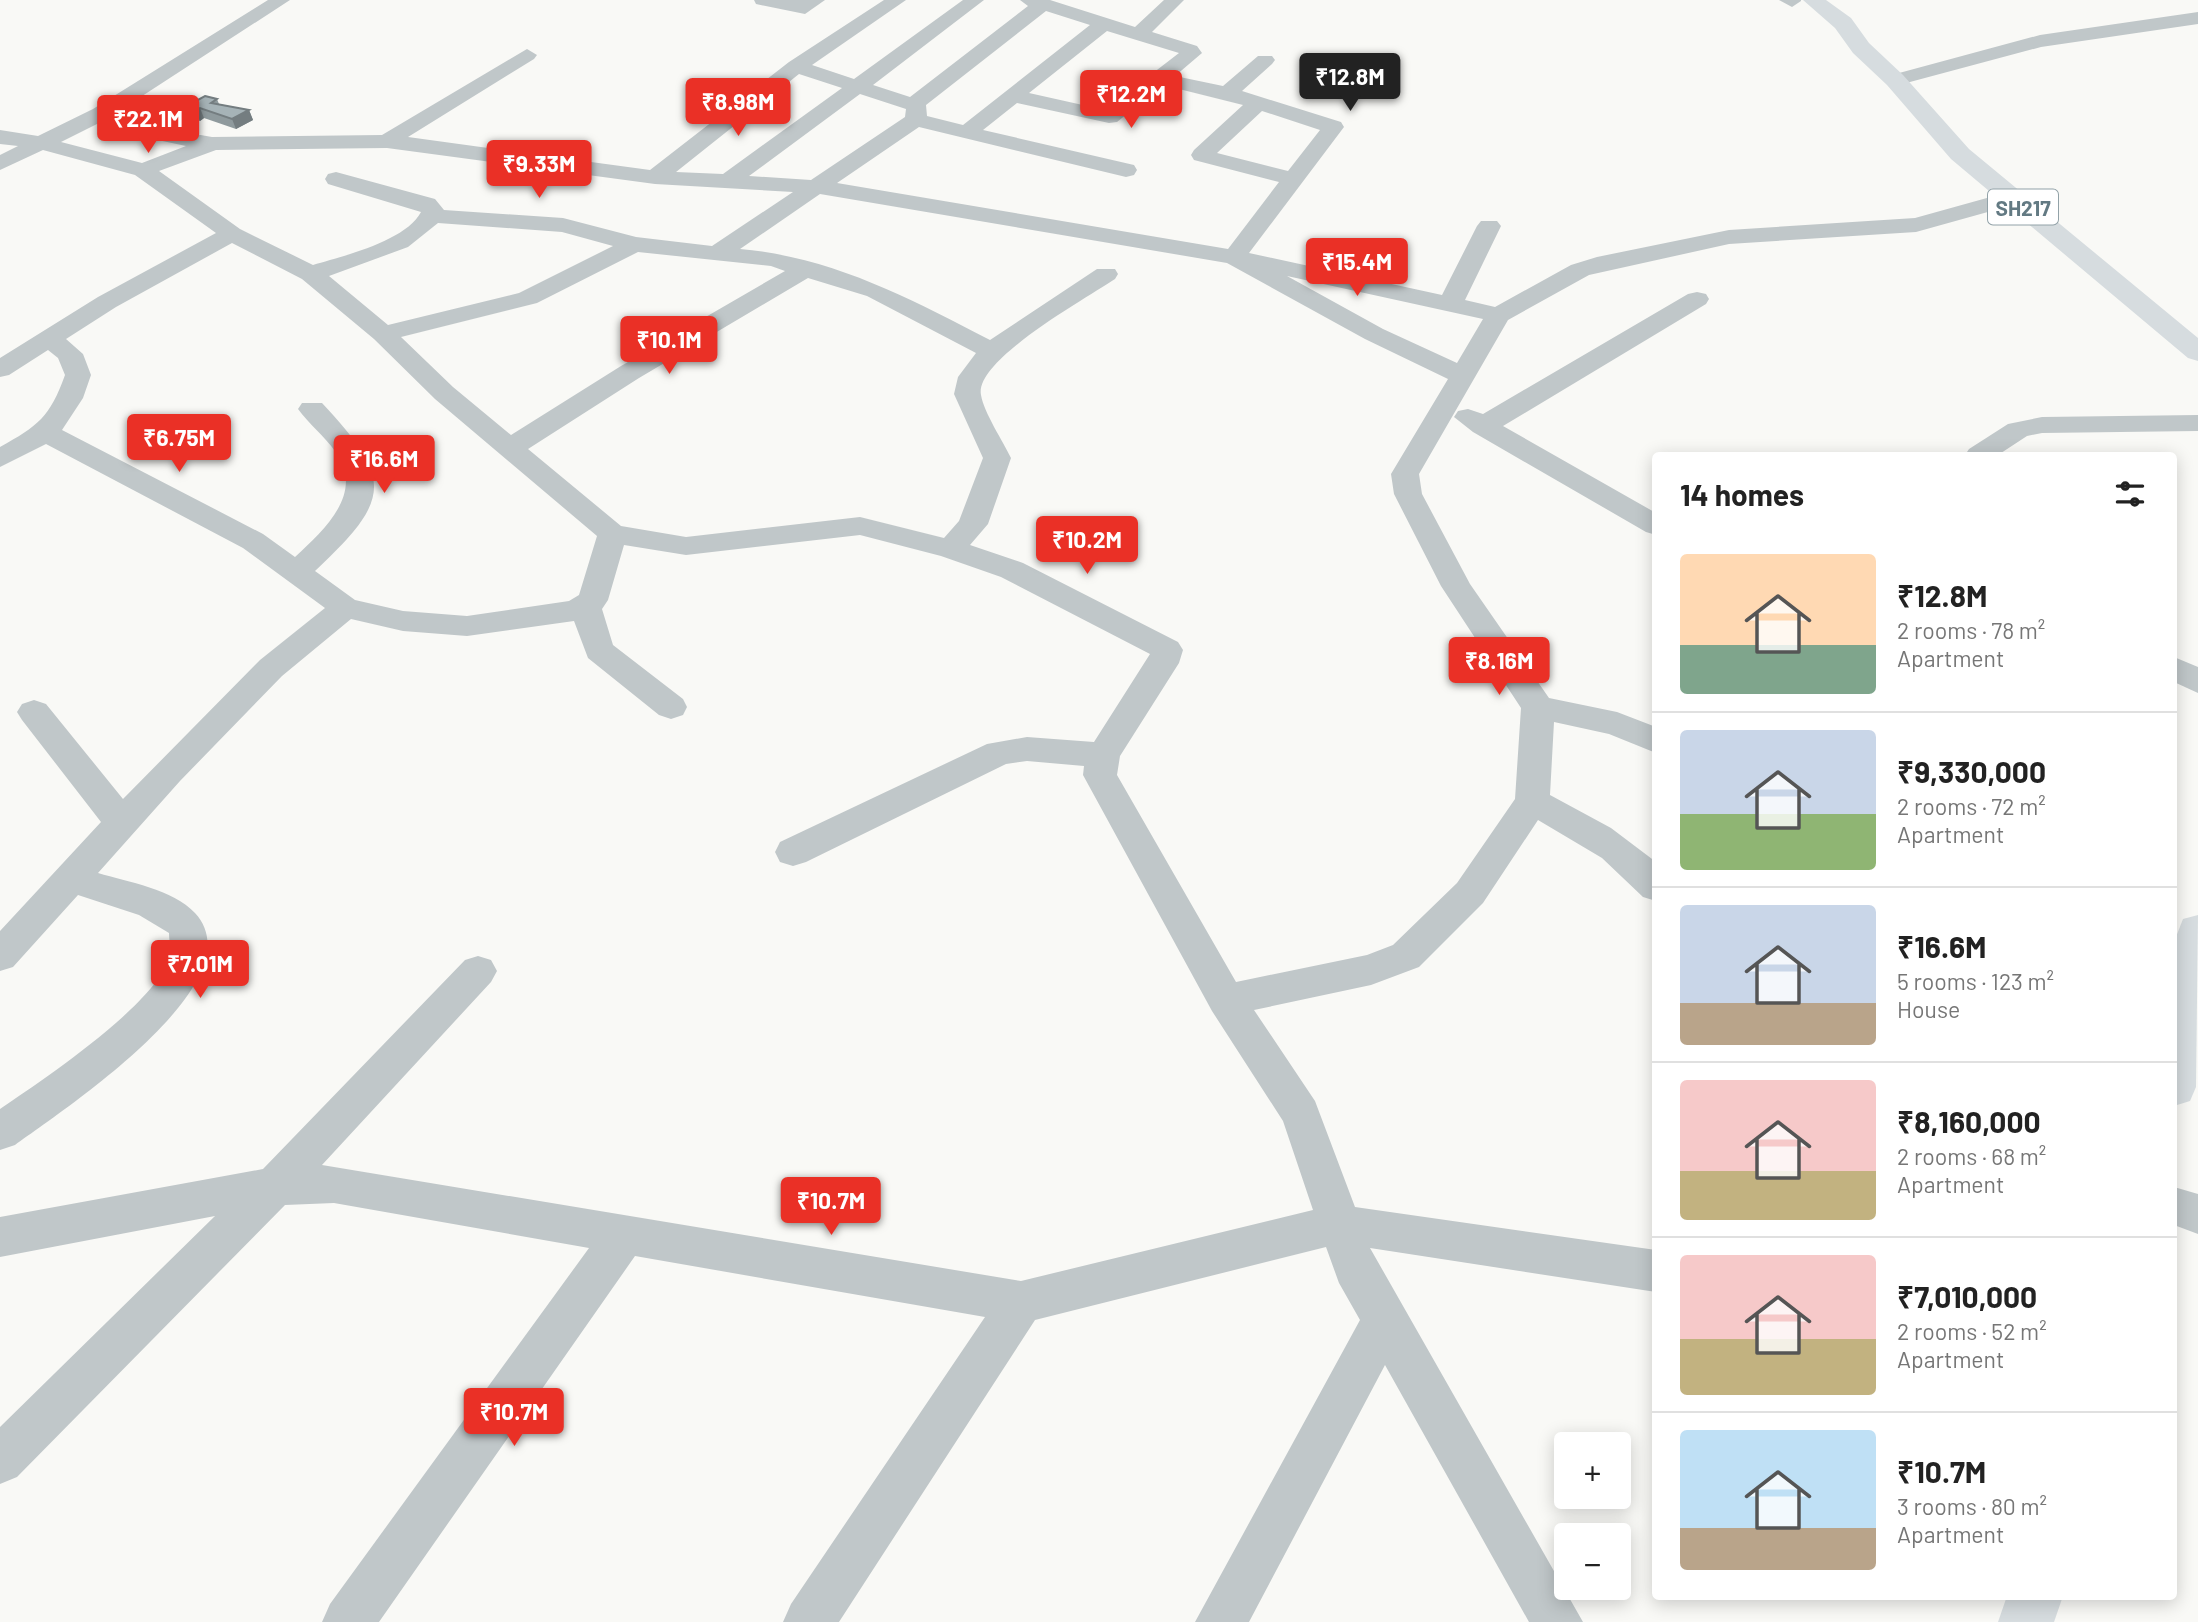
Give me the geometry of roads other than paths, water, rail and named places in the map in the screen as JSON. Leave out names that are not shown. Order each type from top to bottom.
[{"type":"main road","name":"SH217","points":[[1790,0],[1861,48],[1895,80],[1960,154],[2198,352]]},
{"type":"main road","name":"SH217","points":[[1814,0],[1843,23],[1861,48]]},
{"type":"main road","points":[[2177,1062],[2190,951],[2198,931]]},
{"type":"main road","points":[[2026,1622],[2034,1600]]},
{"type":"street","points":[[0,163],[102,114],[281,0]]},
{"type":"street","points":[[763,0],[805,8],[816,0]]},
{"type":"street","points":[[655,177],[796,66],[897,0]]},
{"type":"street","points":[[728,181],[975,0]]},
{"type":"street","points":[[1067,11],[1087,0]]},
{"type":"street","points":[[1139,33],[1175,0]]},
{"type":"street","points":[[717,254],[817,187],[914,112],[1036,2],[1191,50],[1191,56],[1109,117],[1012,95]]},
{"type":"street","points":[[1895,80],[2040,41],[2198,18]]},
{"type":"street","points":[[967,132],[1105,23]]},
{"type":"street","points":[[387,141],[527,55]]},
{"type":"street","points":[[1227,93],[1265,61]]},
{"type":"street","points":[[796,66],[857,86],[967,132],[1126,170]]},
{"type":"street","points":[[1162,79],[1227,93],[1333,127],[1234,257]]},
{"type":"street","points":[[1259,102],[1202,155],[1220,162],[1295,179]]},
{"type":"street","points":[[102,114],[122,127],[213,144],[387,141],[655,177],[817,187],[1234,257],[1498,315]]},
{"type":"street","points":[[0,137],[41,143],[143,170],[232,234],[311,274],[383,334],[444,393],[612,534],[686,546],[784,537],[860,526],[951,549],[1012,570],[1167,650],[1163,663],[1103,755],[1100,775],[1226,1000],[1301,1114],[1354,1268],[1557,1622]]},
{"type":"street","points":[[143,170],[213,144]]},
{"type":"street","points":[[336,179],[427,204],[433,211],[433,216]]},
{"type":"street","points":[[1226,1000],[1371,971],[1406,956],[1470,893],[1532,801],[1538,707],[1455,586],[1408,494],[1405,474],[1443,404],[1498,315],[1580,270],[1597,264],[1729,237],[1916,225],[2012,198]]},
{"type":"street","points":[[311,274],[414,235],[433,216],[563,225],[635,244],[773,259],[807,268],[876,291],[991,351]]},
{"type":"street","points":[[1450,304],[1489,226]]},
{"type":"street","points":[[0,369],[107,302],[232,234]]},
{"type":"street","points":[[383,334],[528,298],[635,244]]},
{"type":"street","points":[[1234,257],[1374,334],[1461,375]]},
{"type":"street","points":[[510,448],[630,372],[807,268]]},
{"type":"street","points":[[951,549],[973,524],[997,458],[967,394],[971,377],[991,351],[1106,274]]},
{"type":"street","points":[[1483,426],[1697,299]]},
{"type":"street","points":[[4,451],[46,433],[70,398],[78,375],[70,354],[49,338]]},
{"type":"street","points":[[1443,404],[1652,524]]},
{"type":"street","points":[[296,572],[343,526],[359,496],[360,474],[346,449],[312,409]]},
{"type":"street","points":[[1984,452],[2018,430],[2042,425],[2198,423]]},
{"type":"street","points":[[46,433],[253,541],[345,608],[403,621],[467,626],[578,610],[593,600],[612,534]]},
{"type":"street","points":[[585,606],[600,650],[671,708]]},
{"type":"street","points":[[0,956],[122,823],[271,668],[345,608]]},
{"type":"street","points":[[2177,670],[2198,682]]},
{"type":"street","points":[[1538,707],[1617,724],[1652,739]]},
{"type":"street","points":[[34,712],[122,823]]},
{"type":"street","points":[[793,852],[999,753],[1027,749],[1103,755]]},
{"type":"street","points":[[1532,801],[1620,849],[1642,868],[1652,882]]},
{"type":"street","points":[[0,1132],[134,1033],[176,982],[191,949],[187,928],[169,912],[71,879]]},
{"type":"street","points":[[0,1460],[275,1186],[478,971]]},
{"type":"street","points":[[0,1237],[275,1186],[334,1184],[1021,1302],[1339,1224],[1652,1270]]},
{"type":"street","points":[[2177,1207],[2198,1214]]},
{"type":"street","points":[[348,1622],[625,1234]]},
{"type":"street","points":[[809,1622],[1021,1302]]},
{"type":"street","points":[[1221,1622],[1385,1320]]}]
